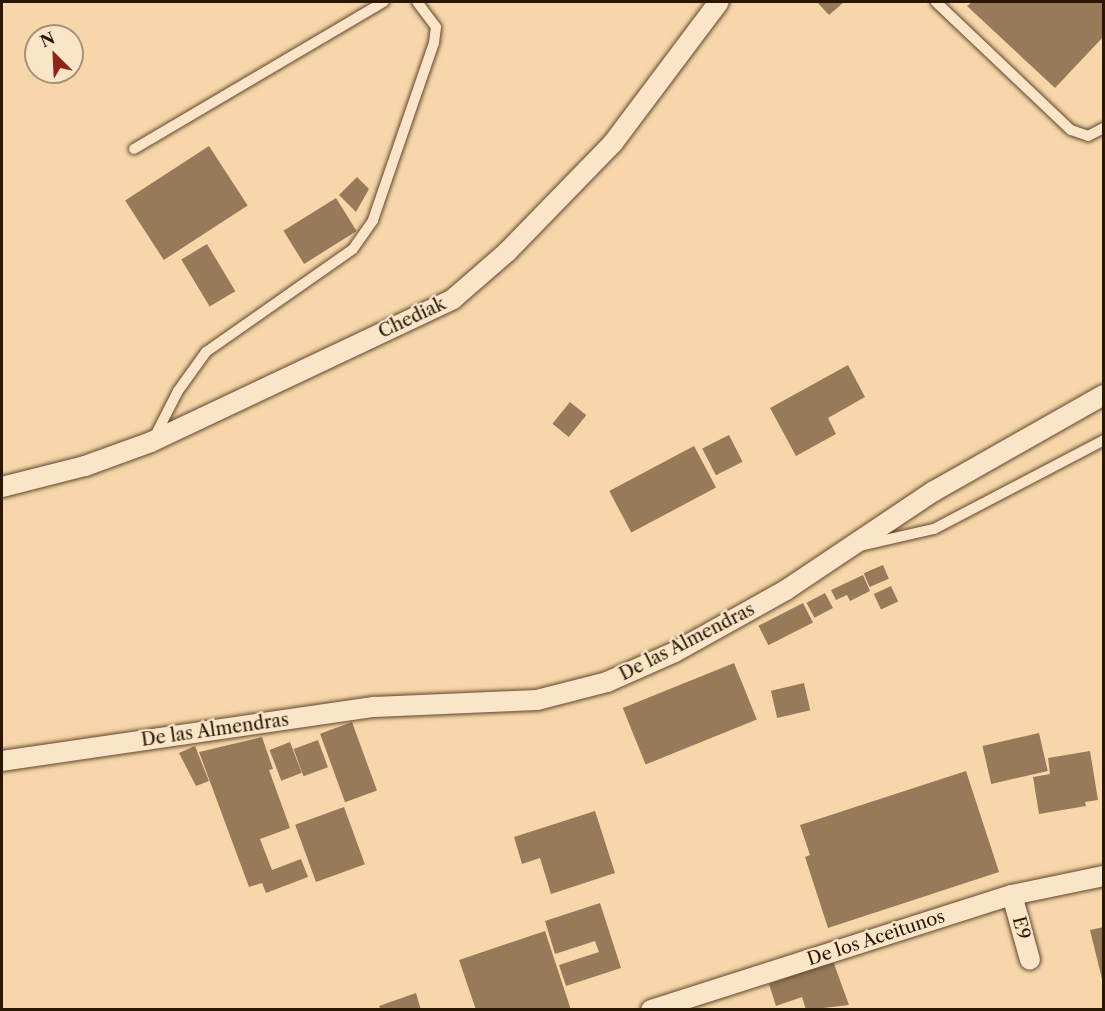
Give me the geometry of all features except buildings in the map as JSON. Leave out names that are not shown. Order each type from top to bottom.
[{"type":"street","name":"Chediak","points":[[2,487],[85,466],[151,442],[453,299],[507,252],[613,143],[718,2]]},
{"type":"street","name":"De las Almendras","points":[[2,761],[374,707],[537,700],[607,682],[675,652],[786,590],[934,491],[1104,395]]},
{"type":"street","name":"De los Aceitunos","points":[[651,1010],[1012,895],[1104,876]]},
{"type":"street","name":"E9","points":[[1012,895],[1030,960]]},
{"type":"lane","points":[[134,149],[384,2]]},
{"type":"lane","points":[[151,442],[178,392],[206,352],[352,249],[373,220],[434,43],[436,27],[417,2]]},
{"type":"lane","points":[[936,2],[1071,130],[1088,136],[1104,128]]},
{"type":"lane","points":[[849,548],[933,529],[1104,440]]}]
